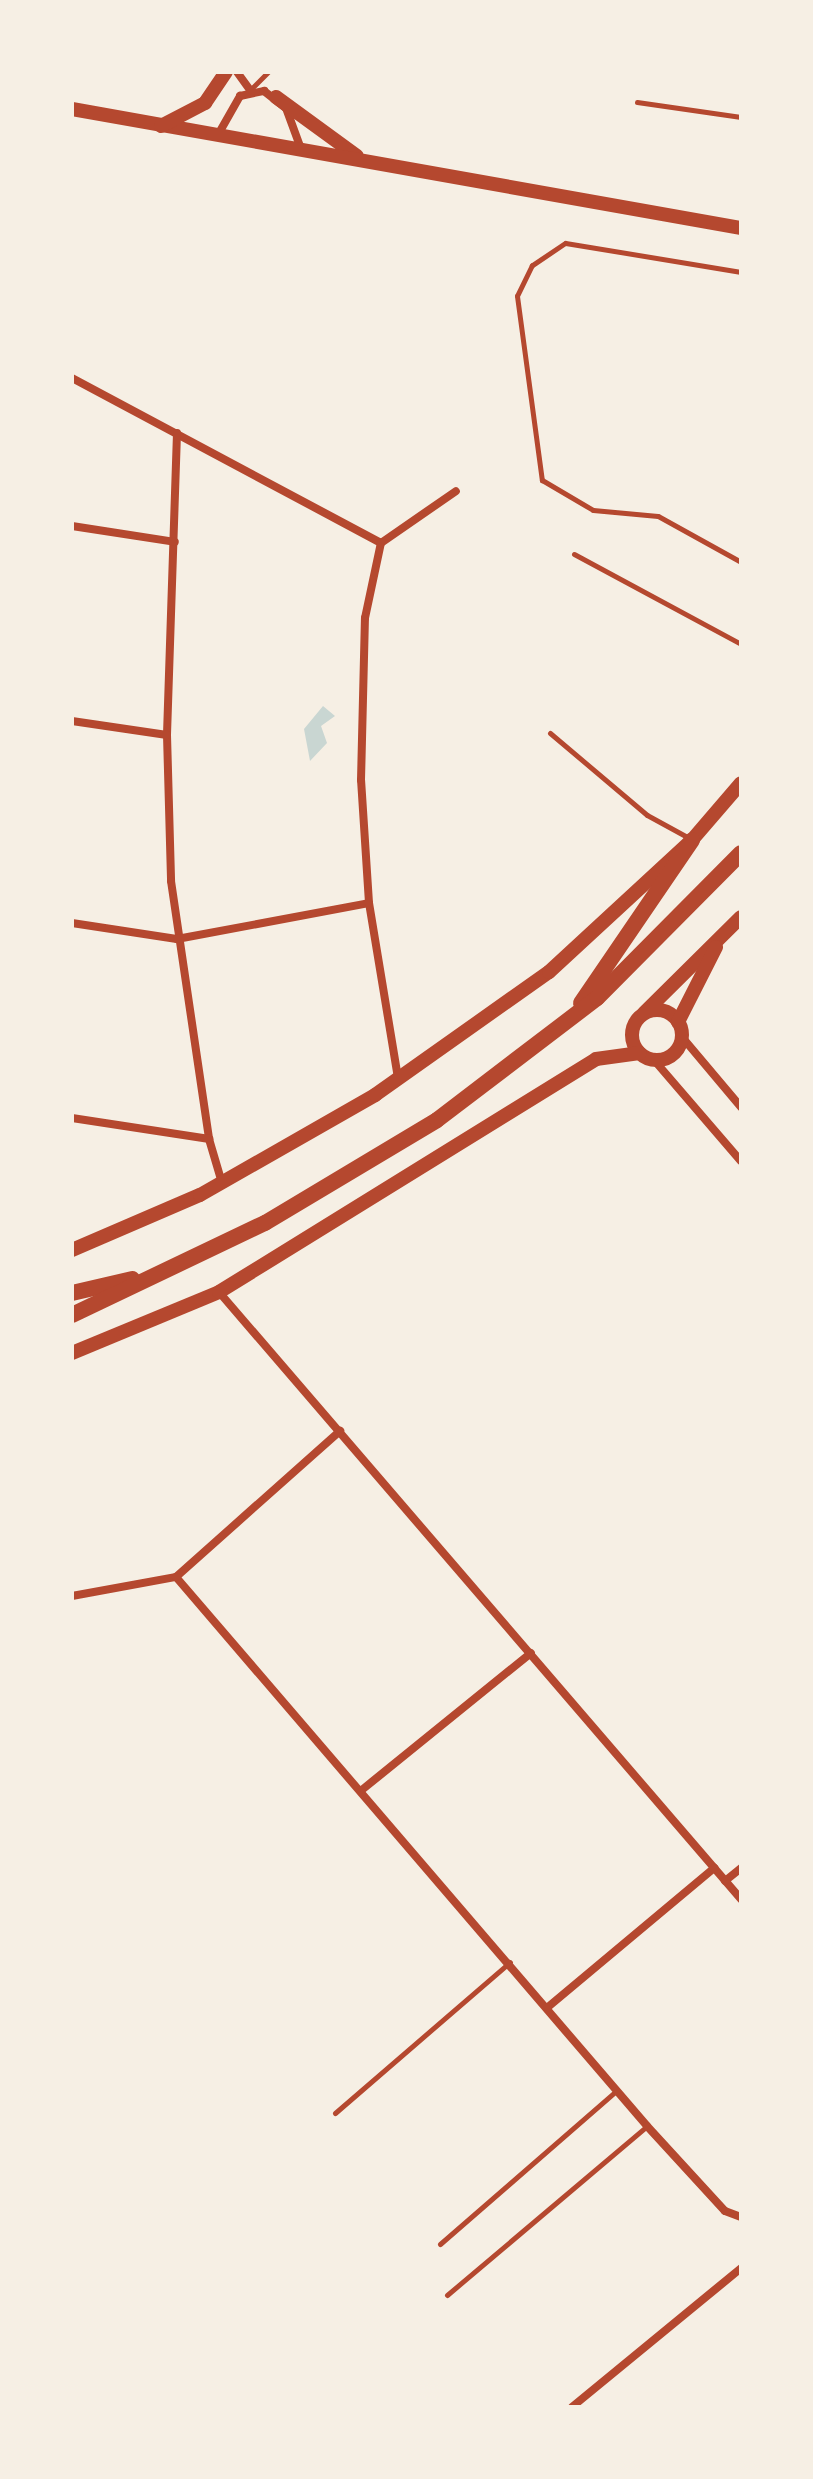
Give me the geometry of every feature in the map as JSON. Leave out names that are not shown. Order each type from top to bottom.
[{"type":"main road","points":[[161,126],[205,103],[226,72]]},
{"type":"main road","points":[[276,97],[361,159]]},
{"type":"main road","points":[[72,109],[161,126],[300,146],[741,228]]},
{"type":"main road","points":[[566,1024],[692,840],[741,783]]},
{"type":"main road","points":[[72,1250],[222,1183],[398,1078],[549,972],[692,840]]},
{"type":"main road","points":[[72,1315],[169,1271],[343,1181],[566,1024],[660,940],[741,853]]},
{"type":"main road","points":[[647,1056],[631,1032],[644,1013],[741,917]]},
{"type":"main road","points":[[72,1353],[219,1292],[596,1059],[669,1056],[722,936]]},
{"type":"main road","points":[[644,1013],[666,1012],[680,1029]]},
{"type":"main road","points":[[72,1293],[169,1271]]},
{"type":"street","points":[[237,72],[250,90],[276,97],[300,146]]},
{"type":"street","points":[[219,133],[250,90]]},
{"type":"street","points":[[72,378],[381,543]]},
{"type":"street","points":[[177,433],[167,735],[177,939],[209,1139],[222,1183]]},
{"type":"street","points":[[398,1078],[369,903],[362,685],[367,591],[381,543],[456,491]]},
{"type":"street","points":[[72,526],[175,542]]},
{"type":"street","points":[[72,721],[167,735]]},
{"type":"street","points":[[72,923],[177,939],[369,903]]},
{"type":"street","points":[[680,1029],[741,1107]]},
{"type":"street","points":[[647,1056],[741,1161]]},
{"type":"street","points":[[72,1118],[209,1139]]},
{"type":"street","points":[[219,1292],[741,1899]]},
{"type":"street","points":[[72,1596],[176,1577],[340,1431]]},
{"type":"street","points":[[176,1577],[363,1789],[616,2091],[725,2211],[741,2217]]},
{"type":"street","points":[[363,1789],[531,1653]]},
{"type":"street","points":[[548,2007],[714,1868]]},
{"type":"street","points":[[725,1881],[741,1868]]},
{"type":"street","points":[[572,2407],[741,2268]]},
{"type":"lane","points":[[250,90],[268,72]]},
{"type":"lane","points":[[637,102],[741,117]]},
{"type":"lane","points":[[741,272],[565,243],[532,265],[517,296],[542,480],[593,510],[658,516],[741,562]]},
{"type":"lane","points":[[574,554],[741,644]]},
{"type":"lane","points":[[550,733],[647,815],[692,840]]},
{"type":"lane","points":[[335,2113],[511,1962]]},
{"type":"lane","points":[[440,2244],[616,2091]]},
{"type":"lane","points":[[447,2295],[647,2126]]},
{"type":"shaded area","points":[[323,706],[335,716],[321,726],[327,743],[310,761],[304,729]]}]
